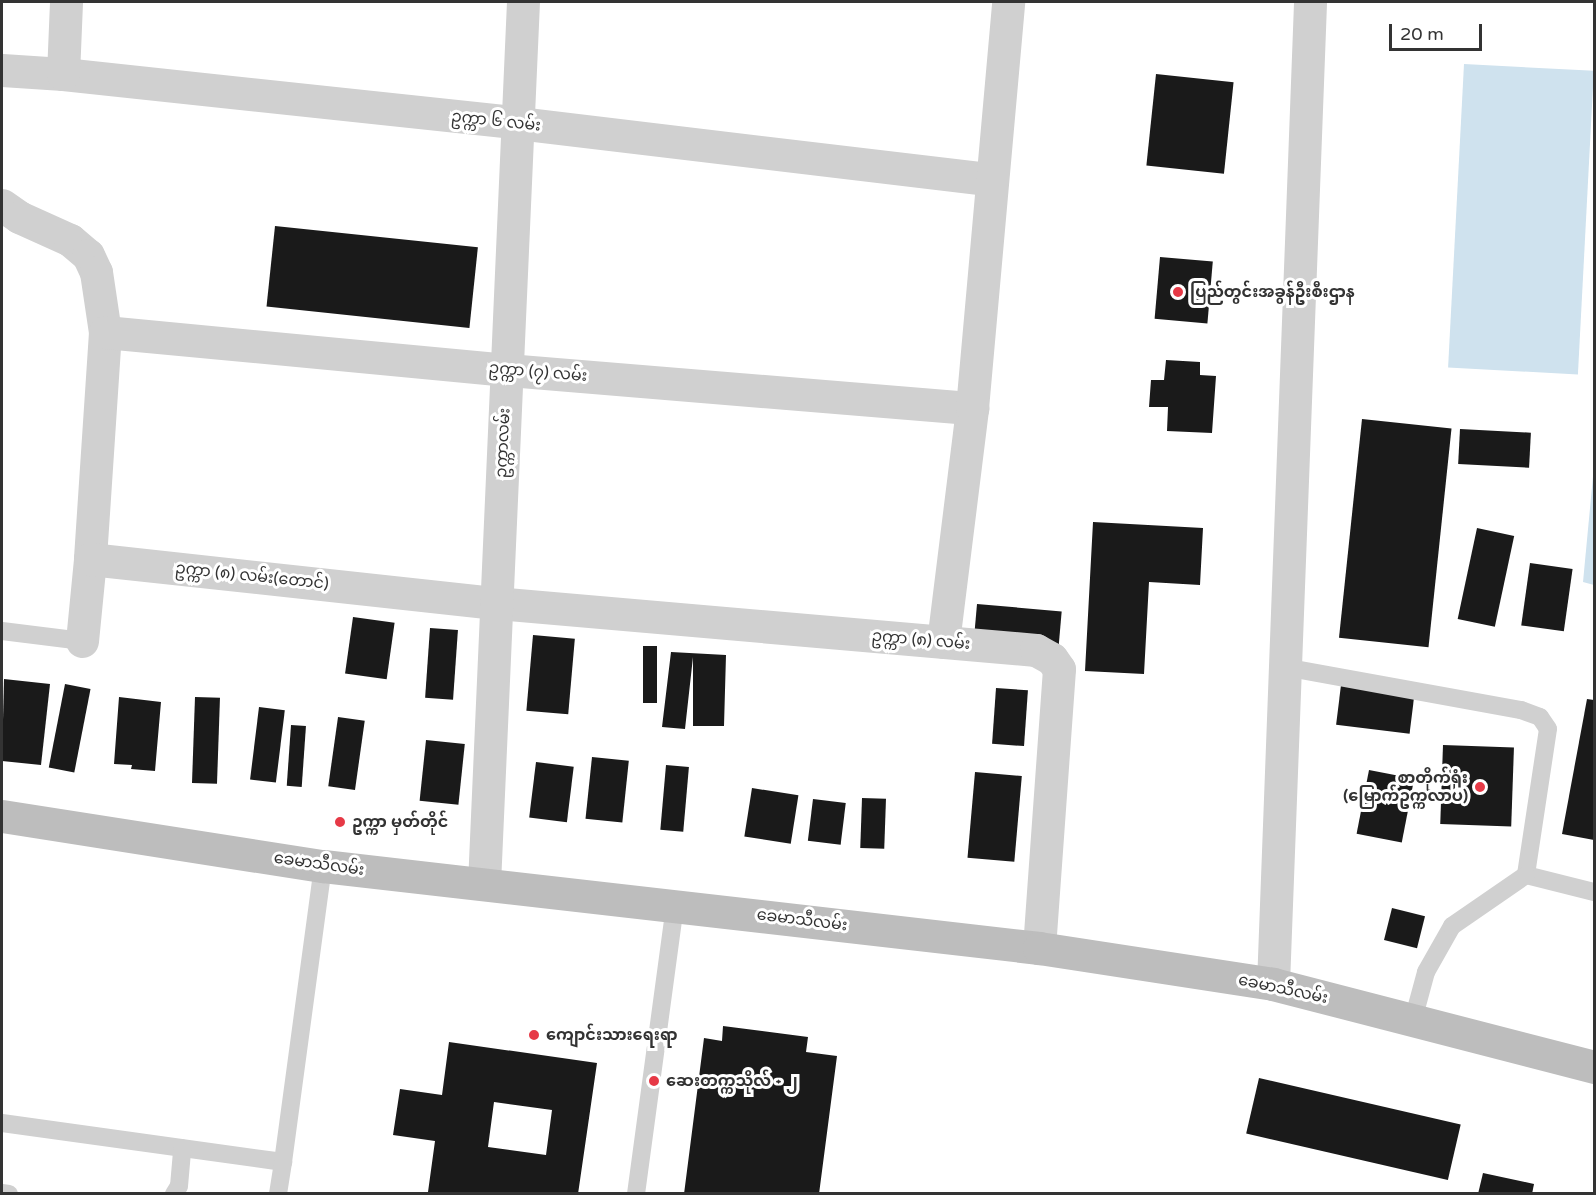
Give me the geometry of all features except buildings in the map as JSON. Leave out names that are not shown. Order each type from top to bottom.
[{"type":"main road","name":"ခေမာသီလမ်း","points":[[2,816],[322,866],[675,904],[1039,948],[1273,984],[1594,1067]]},
{"type":"street","points":[[63,74],[66,2]]},
{"type":"street","name":"ဥက္ကာလမ်း","points":[[484,884],[524,2]]},
{"type":"street","points":[[943,642],[972,408],[990,179],[1008,2]]},
{"type":"street","points":[[1273,984],[1310,2]]},
{"type":"street","name":"ဥက္ကာ ၆ လမ်း","points":[[2,70],[63,74],[518,123],[990,179]]},
{"type":"street","points":[[2,205],[19,217],[70,240],[88,255],[96,272],[105,332],[90,559],[82,641]]},
{"type":"street","name":"ဥက္ကာ (၇) လမ်း","points":[[105,332],[507,370],[972,408]]},
{"type":"street","name":"ဥက္ကာ (၈) လမ်း(တောင်)","points":[[90,559],[496,603]]},
{"type":"street","name":"ဥက္ကာ (၈) လမ်း","points":[[496,603],[1036,650],[1052,659],[1059,669],[1039,948]]},
{"type":"lane","points":[[2,631],[82,641]]},
{"type":"lane","points":[[1284,667],[1521,710],[1540,717],[1548,729],[1526,875],[1452,926],[1426,972],[1413,1020]]},
{"type":"lane","points":[[278,1194],[322,866]]},
{"type":"lane","points":[[1526,875],[1594,892]]},
{"type":"lane","points":[[636,1194],[675,904]]},
{"type":"lane","points":[[2,1123],[283,1162]]},
{"type":"lane","points":[[174,1194],[179,1186],[182,1148]]},
{"type":"lane","points":[[2,1193],[9,1194]]},
{"type":"water","points":[[1464,64],[1594,71],[1578,374],[1448,368]]},
{"type":"water","points":[[1594,466],[1594,585],[1583,582]]},
{"type":"place","name":"ပြည်တွင်းအခွန်ဦးစီးဌာန","points":[[1178,292]]},
{"type":"place","name":"စာတိုက်ရုံး (မြောက်ဥက္ကလာပ)","points":[[1480,787]]},
{"type":"place","name":"ဥက္ကာ မှတ်တိုင်","points":[[340,822]]},
{"type":"place","name":"ကျောင်းသားရေးရာ","points":[[534,1035]]},
{"type":"place","name":"ဆေးတက္ကသိုလ် - ၂","points":[[654,1081]]}]
